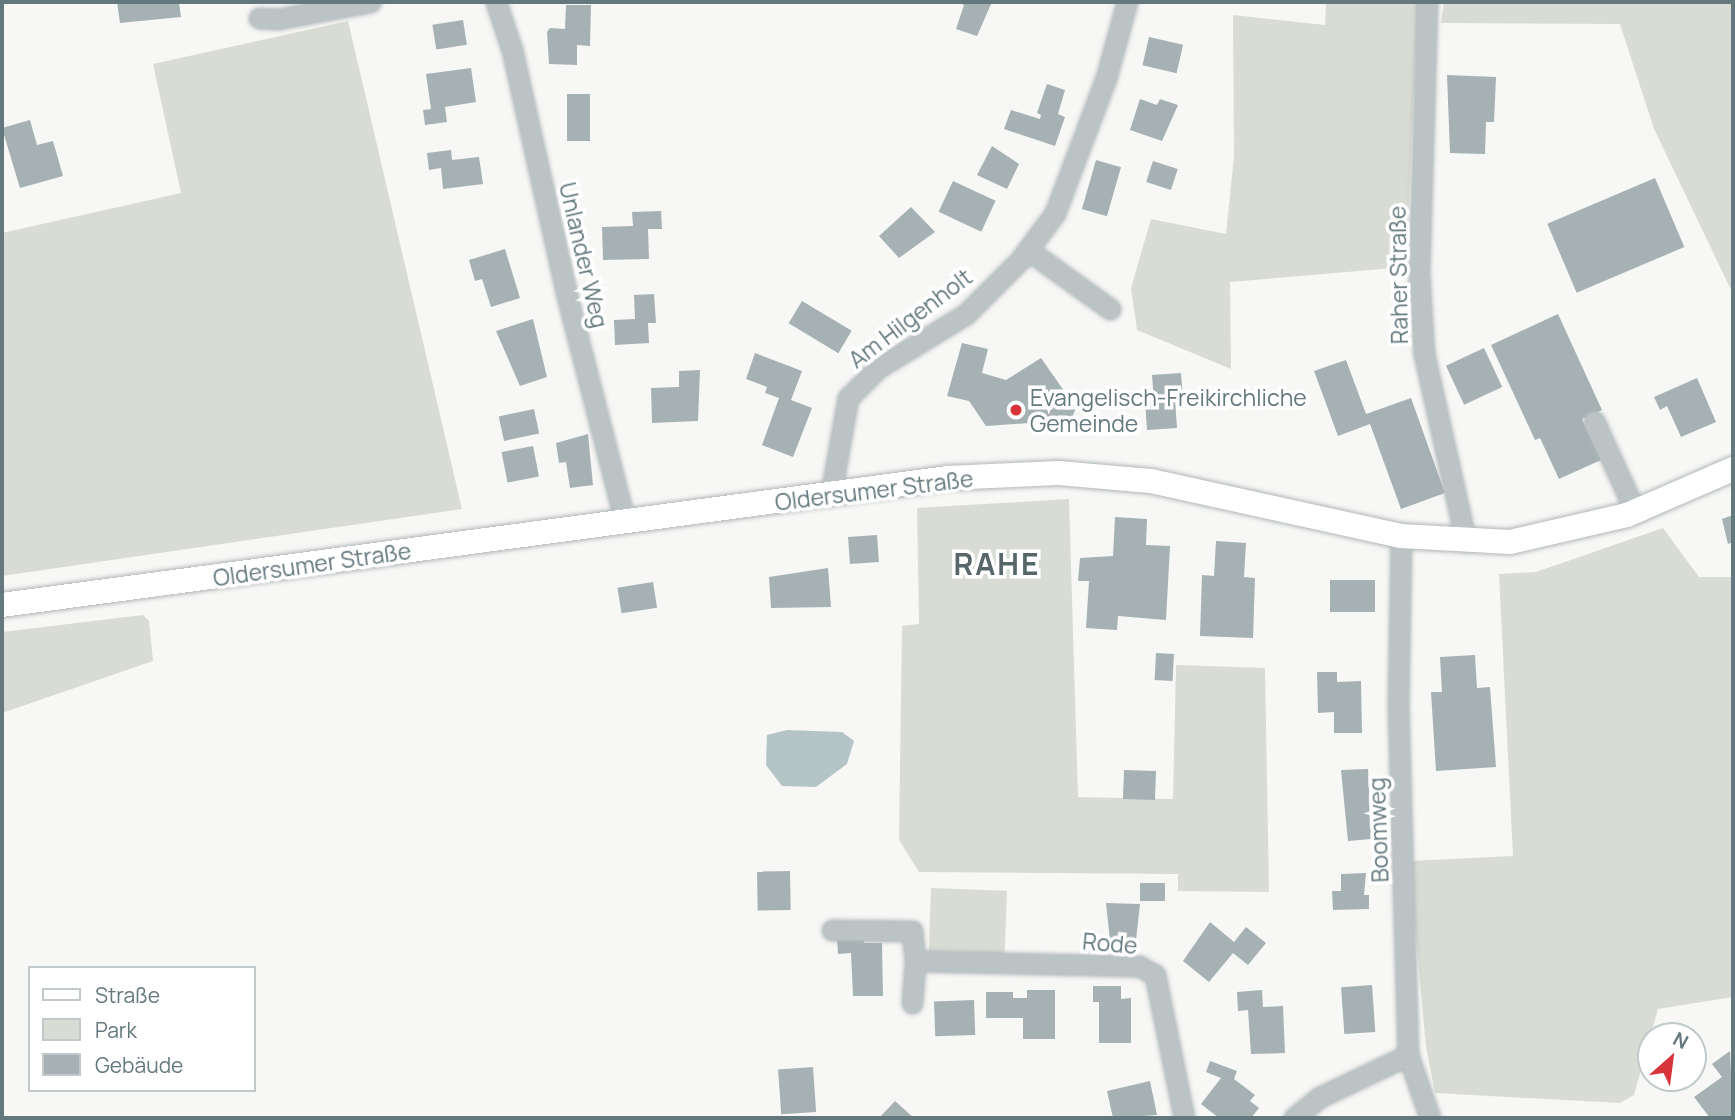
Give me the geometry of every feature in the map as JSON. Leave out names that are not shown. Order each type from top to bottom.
[{"type":"main road","name":"Oldersumer Straße","points":[[2,605],[947,478],[1058,473],[1152,481],[1401,537],[1466,542],[1538,538],[1635,511],[1733,469]]},
{"type":"street","points":[[259,18],[278,19],[370,2]]},
{"type":"street","name":"Unlander Weg","points":[[496,2],[512,50],[566,292],[625,521]]},
{"type":"street","name":"Am Hilgenholt","points":[[831,493],[848,398],[878,368],[966,314],[1028,250],[1055,213],[1106,78],[1128,2]]},
{"type":"street","name":"Raher Straße","points":[[1427,2],[1419,273],[1424,355],[1466,542]]},
{"type":"street","points":[[1028,250],[1110,309]]},
{"type":"street","points":[[1594,421],[1635,511]]},
{"type":"street","name":"Boomweg","points":[[1401,537],[1398,703],[1408,1055],[1430,1118]]},
{"type":"street","points":[[832,930],[912,930],[915,961],[912,1003]]},
{"type":"street","name":"Rode","points":[[915,961],[1139,966],[1155,975],[1184,1118]]},
{"type":"street","points":[[1294,1118],[1320,1097],[1408,1055]]},
{"type":"green space","points":[[1326,2],[1418,2],[1406,267],[1230,282],[1231,369],[1137,330],[1131,288],[1151,219],[1226,234],[1234,156],[1233,15],[1325,25]]},
{"type":"green space","points":[[1444,2],[1733,2],[1733,294],[1654,129],[1620,24],[1441,23]]},
{"type":"green space","points":[[348,21],[462,509],[2,576],[2,233],[181,193],[153,64]]},
{"type":"green space","points":[[1069,499],[1078,797],[1173,799],[1176,665],[1265,668],[1269,892],[1178,891],[1178,874],[919,872],[899,840],[902,626],[919,624],[917,508]]},
{"type":"green space","points":[[1663,528],[1699,577],[1733,577],[1733,997],[1658,1009],[1654,1022],[1637,1022],[1637,1084],[1634,1095],[1620,1103],[1435,1093],[1426,1047],[1409,861],[1513,856],[1499,574],[1536,572]]},
{"type":"green space","points":[[143,615],[149,621],[153,661],[2,713],[2,632]]},
{"type":"green space","points":[[931,888],[1007,891],[1005,960],[929,957]]},
{"type":"shaded area","points":[[787,730],[842,732],[854,741],[847,764],[816,787],[782,786],[766,765],[767,735]]},
{"type":"building","points":[[117,2],[179,2],[181,17],[120,23]]},
{"type":"building","points":[[957,2],[992,2],[977,36],[956,29],[964,5]]},
{"type":"building","points":[[566,5],[591,5],[590,46],[577,45],[577,65],[549,64],[547,32],[550,28],[565,29]]},
{"type":"building","points":[[463,20],[467,45],[436,50],[432,25]]},
{"type":"building","points":[[1149,37],[1183,45],[1177,73],[1142,65]]},
{"type":"building","points":[[471,68],[476,102],[445,107],[447,122],[425,125],[423,110],[431,109],[426,74]]},
{"type":"building","points":[[1447,75],[1496,77],[1494,122],[1486,122],[1485,154],[1450,153]]},
{"type":"building","points":[[1047,84],[1065,90],[1058,114],[1065,117],[1055,146],[1004,129],[1011,110],[1040,119],[1041,115],[1037,113]]},
{"type":"building","points":[[567,94],[590,94],[590,141],[567,141]]},
{"type":"building","points":[[1140,99],[1157,105],[1160,99],[1178,105],[1162,141],[1130,130]]},
{"type":"building","points":[[30,120],[37,145],[53,141],[63,176],[20,188],[2,128]]},
{"type":"building","points":[[992,146],[1019,164],[1007,189],[977,175]]},
{"type":"building","points":[[451,150],[452,160],[479,157],[483,184],[443,189],[441,168],[429,170],[427,153]]},
{"type":"building","points":[[1096,160],[1121,167],[1107,216],[1082,209]]},
{"type":"building","points":[[1153,161],[1178,169],[1171,190],[1146,182]]},
{"type":"building","points":[[1655,178],[1684,247],[1577,293],[1547,224]]},
{"type":"building","points":[[953,181],[996,201],[981,232],[939,212]]},
{"type":"building","points":[[911,207],[935,232],[899,258],[879,236]]},
{"type":"building","points":[[661,211],[662,229],[648,229],[649,259],[603,260],[602,227],[633,226],[632,212]]},
{"type":"building","points":[[505,249],[520,298],[491,307],[482,279],[475,281],[469,260]]},
{"type":"building","points":[[654,294],[656,323],[648,323],[649,343],[615,345],[614,320],[635,319],[634,295]]},
{"type":"building","points":[[802,301],[852,331],[838,353],[789,323]]},
{"type":"building","points":[[1558,314],[1602,410],[1582,419],[1601,460],[1559,479],[1540,438],[1535,440],[1491,345]]},
{"type":"building","points":[[533,319],[547,377],[520,386],[496,331]]},
{"type":"building","points":[[962,343],[988,349],[982,373],[1006,380],[1041,358],[1076,408],[1071,420],[986,426],[969,401],[947,396]]},
{"type":"building","points":[[1484,348],[1502,387],[1464,405],[1446,366]]},
{"type":"building","points":[[755,353],[802,371],[791,400],[812,408],[793,457],[762,445],[779,398],[765,393],[767,387],[746,379]]},
{"type":"building","points":[[1346,360],[1366,414],[1411,398],[1445,493],[1401,509],[1370,424],[1338,436],[1314,371]]},
{"type":"building","points":[[700,370],[698,421],[652,423],[651,388],[679,387],[679,371]]},
{"type":"building","points":[[1181,373],[1183,400],[1175,400],[1177,428],[1147,430],[1145,401],[1154,401],[1152,375]]},
{"type":"building","points":[[1697,378],[1716,422],[1681,437],[1667,406],[1660,410],[1654,397]]},
{"type":"building","points":[[534,409],[539,433],[504,441],[499,416]]},
{"type":"building","points":[[588,434],[593,485],[570,488],[566,462],[559,463],[556,443]]},
{"type":"building","points":[[533,446],[539,476],[508,483],[502,452]]},
{"type":"building","points":[[1733,515],[1733,542],[1728,544],[1722,519]]},
{"type":"building","points":[[1115,517],[1147,519],[1146,545],[1170,546],[1166,620],[1118,616],[1117,630],[1086,628],[1089,581],[1078,581],[1080,558],[1113,556]]},
{"type":"building","points":[[877,535],[879,562],[850,564],[848,537]]},
{"type":"building","points":[[1216,541],[1246,543],[1244,577],[1255,578],[1253,638],[1200,636],[1202,575],[1214,576]]},
{"type":"building","points":[[828,568],[831,607],[771,608],[769,577]]},
{"type":"building","points":[[1330,580],[1375,580],[1375,612],[1330,612]]},
{"type":"building","points":[[653,582],[657,608],[622,613],[617,588]]},
{"type":"building","points":[[1156,653],[1174,654],[1173,681],[1155,680]]},
{"type":"building","points":[[1475,655],[1477,688],[1490,687],[1496,767],[1436,771],[1431,692],[1442,692],[1440,657]]},
{"type":"building","points":[[1317,672],[1337,672],[1337,682],[1361,681],[1362,733],[1334,733],[1334,712],[1318,713]]},
{"type":"building","points":[[1368,769],[1371,839],[1348,841],[1341,770]]},
{"type":"building","points":[[1124,770],[1156,771],[1155,800],[1123,799]]},
{"type":"building","points":[[790,871],[791,910],[758,911],[757,872]]},
{"type":"building","points":[[1366,873],[1364,895],[1369,895],[1369,909],[1333,910],[1332,891],[1341,891],[1341,874]]},
{"type":"building","points":[[1140,883],[1165,883],[1165,901],[1140,901]]},
{"type":"building","points":[[1106,903],[1140,904],[1136,940],[1110,940]]},
{"type":"building","points":[[1210,922],[1234,942],[1246,927],[1266,943],[1248,965],[1233,953],[1209,982],[1183,961]]},
{"type":"building","points":[[864,936],[864,943],[882,943],[883,996],[853,996],[851,953],[838,954],[837,937]]},
{"type":"building","points":[[1372,985],[1375,1032],[1344,1034],[1341,987]]},
{"type":"building","points":[[1093,986],[1121,986],[1121,999],[1131,998],[1131,1043],[1099,1043],[1099,1002],[1093,1002]]},
{"type":"building","points":[[1027,990],[1055,990],[1055,1039],[1023,1039],[1023,1018],[986,1018],[986,992],[1013,992],[1013,998],[1027,998]]},
{"type":"building","points":[[1262,990],[1263,1007],[1283,1006],[1285,1053],[1251,1054],[1248,1010],[1238,1011],[1237,992]]},
{"type":"building","points":[[974,1000],[975,1035],[935,1036],[934,1001]]},
{"type":"building","points":[[1730,1051],[1733,1118],[1710,1118],[1694,1097],[1701,1092],[1707,1092],[1707,1088],[1722,1077],[1712,1064]]},
{"type":"building","points":[[1210,1061],[1237,1071],[1234,1079],[1255,1095],[1250,1101],[1259,1108],[1251,1118],[1219,1118],[1201,1104],[1221,1078],[1206,1072]]},
{"type":"building","points":[[813,1067],[816,1112],[781,1114],[778,1069]]},
{"type":"building","points":[[1150,1081],[1157,1115],[1113,1118],[1107,1091]]},
{"type":"building","points":[[895,1101],[914,1118],[879,1118]]},
{"type":"place","name":"Evangelisch-Freikirchliche Gemeinde","points":[[1016,410]]},
{"type":"district","name":"RAHE","points":[[997,564]]}]
